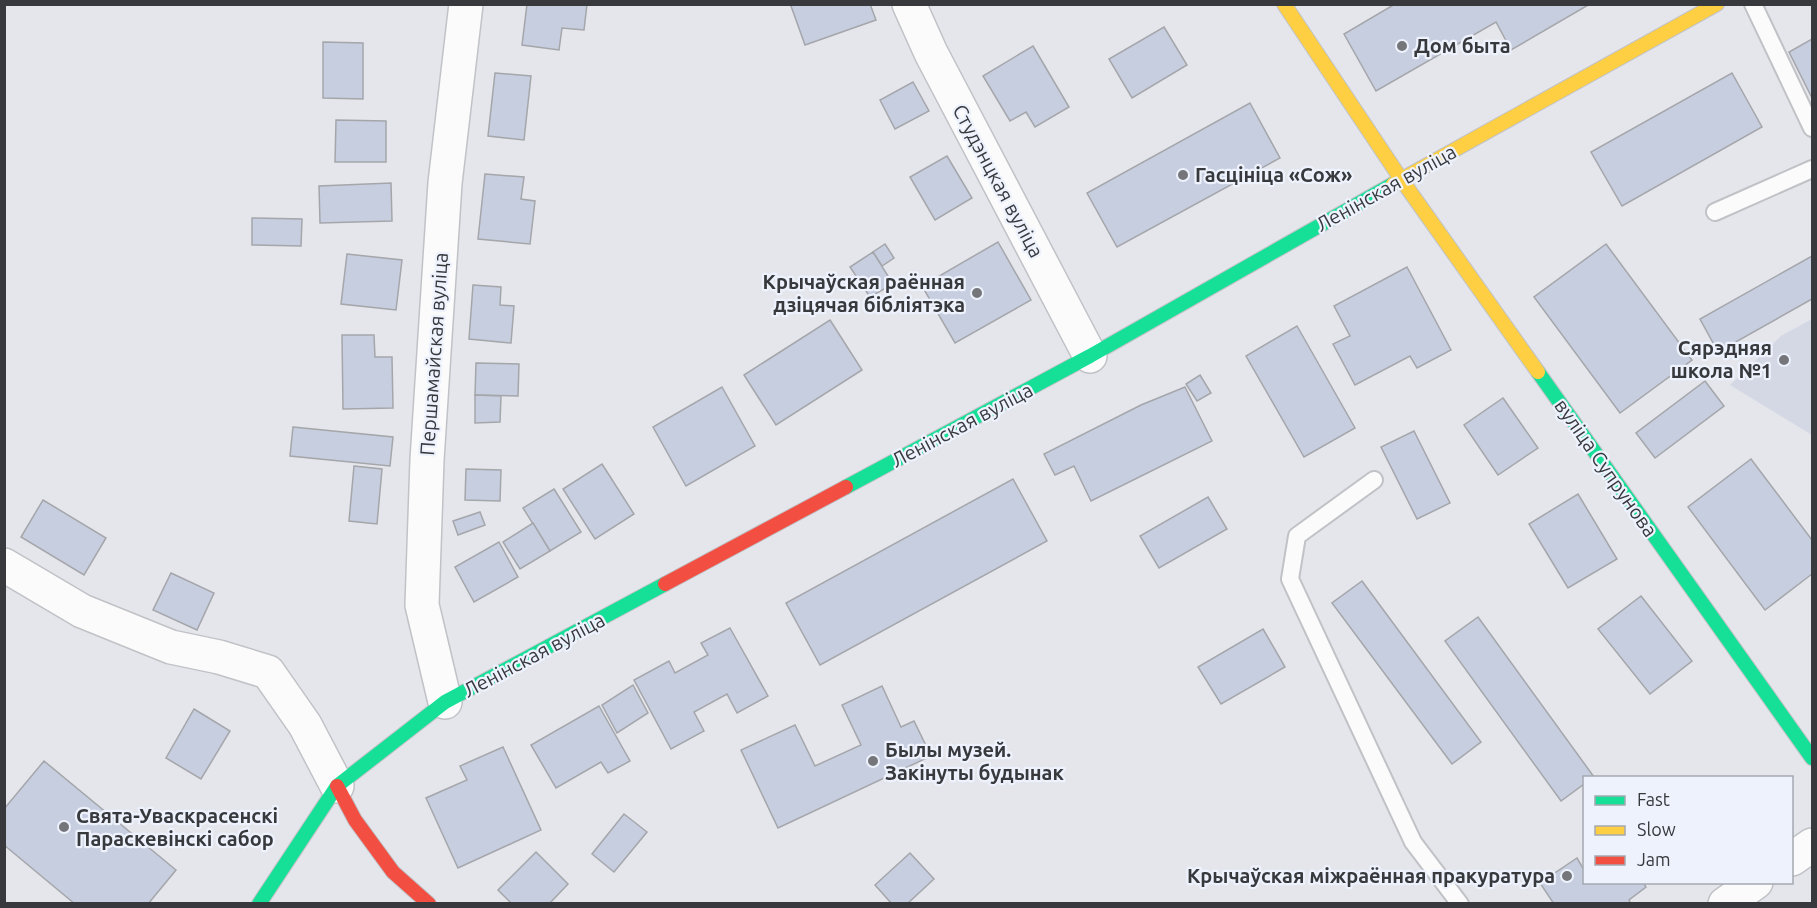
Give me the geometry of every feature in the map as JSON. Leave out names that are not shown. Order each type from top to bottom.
[{"type":"main road","name":"вуліца Супрунова","points":[[1284,4],[1401,179],[1812,758]]},
{"type":"main road","name":"Ленінская вуліца","points":[[259,903],[337,786],[445,702],[1090,356],[1401,179],[1718,4]]},
{"type":"main road","points":[[337,786],[355,820],[393,872],[429,903]]},
{"type":"street","name":"Першамайская вуліца","points":[[445,702],[422,605],[427,460],[446,183],[466,4]]},
{"type":"street","name":"Студэнцкая вуліца","points":[[909,4],[931,53],[1090,356]]},
{"type":"street","points":[[4,565],[82,611],[131,631],[171,647],[219,657],[268,672],[305,725],[337,786]]},
{"type":"street","points":[[1793,858],[1812,845]]},
{"type":"street","points":[[1725,903],[1753,884]]},
{"type":"lane","points":[[1753,4],[1812,128]]},
{"type":"lane","points":[[1714,212],[1812,169]]},
{"type":"lane","points":[[1374,480],[1297,536],[1290,579],[1413,842],[1460,903]]},
{"type":"shaded area","name":"Сярэдняя школа №1","points":[[1812,319],[1812,435],[1730,385],[1781,336]]},
{"type":"building","points":[[527,4],[587,4],[584,30],[562,28],[559,50],[522,45]]},
{"type":"building","points":[[794,4],[870,4],[876,20],[805,45],[791,6]]},
{"type":"building","name":"Дом быта","points":[[1395,4],[1590,4],[1511,50],[1496,22],[1376,91],[1344,34]]},
{"type":"building","points":[[1164,27],[1187,65],[1132,98],[1109,59]]},
{"type":"building","points":[[1812,39],[1812,98],[1789,52]]},
{"type":"building","points":[[323,42],[363,43],[363,99],[323,98]]},
{"type":"building","points":[[1033,46],[1069,107],[1035,127],[1026,112],[1010,121],[983,76]]},
{"type":"building","points":[[495,73],[531,76],[524,140],[488,136]]},
{"type":"building","points":[[1732,73],[1762,127],[1622,206],[1591,152]]},
{"type":"building","points":[[913,82],[929,111],[895,129],[880,100]]},
{"type":"building","name":"Гасцініца «Сож»","points":[[1250,103],[1280,158],[1117,247],[1087,193]]},
{"type":"building","points":[[336,120],[386,121],[386,162],[335,162]]},
{"type":"building","points":[[947,156],[972,198],[935,220],[910,177]]},
{"type":"building","points":[[485,174],[524,177],[521,199],[535,201],[530,244],[478,239]]},
{"type":"building","points":[[391,183],[392,221],[320,223],[319,186]]},
{"type":"building","points":[[252,218],[302,219],[301,246],[252,245]]},
{"type":"building","name":"Крычаўская раённая дзіцячая бібліятэка","points":[[998,242],[1031,300],[955,343],[922,286]]},
{"type":"building","points":[[885,244],[894,258],[882,266],[873,252]]},
{"type":"building","points":[[1606,244],[1692,360],[1620,413],[1534,297]]},
{"type":"building","points":[[873,252],[893,284],[870,297],[850,267]]},
{"type":"building","points":[[347,254],[402,260],[396,310],[341,304]]},
{"type":"building","points":[[1812,256],[1812,299],[1718,352],[1700,319]]},
{"type":"building","points":[[1407,267],[1451,350],[1417,368],[1410,356],[1355,385],[1333,344],[1350,336],[1334,306]]},
{"type":"building","points":[[473,285],[501,287],[500,305],[514,306],[511,343],[469,339]]},
{"type":"building","points":[[830,320],[862,370],[776,425],[744,375]]},
{"type":"building","points":[[1297,326],[1355,428],[1304,457],[1246,356]]},
{"type":"building","points":[[342,335],[374,335],[375,357],[392,357],[393,408],[343,409]]},
{"type":"building","points":[[476,363],[519,364],[518,396],[475,395]]},
{"type":"building","points":[[1200,375],[1211,393],[1197,401],[1186,384]]},
{"type":"building","points":[[1705,381],[1724,406],[1655,458],[1636,433]]},
{"type":"building","points":[[722,387],[755,446],[686,486],[653,427]]},
{"type":"building","points":[[1185,387],[1212,441],[1091,501],[1074,466],[1055,475],[1044,454],[1141,405]]},
{"type":"building","points":[[475,395],[501,396],[500,422],[475,423]]},
{"type":"building","points":[[1503,398],[1538,448],[1498,475],[1464,425]]},
{"type":"building","points":[[293,427],[393,437],[390,466],[290,456]]},
{"type":"building","points":[[1414,431],[1450,503],[1417,519],[1381,447]]},
{"type":"building","points":[[1751,459],[1812,540],[1812,574],[1765,610],[1688,507]]},
{"type":"building","points":[[602,464],[634,514],[595,539],[563,489]]},
{"type":"building","points":[[354,466],[382,469],[377,524],[349,521]]},
{"type":"building","points":[[466,469],[501,470],[500,501],[465,500]]},
{"type":"building","points":[[1013,479],[1047,541],[820,665],[786,603]]},
{"type":"building","points":[[554,489],[581,532],[550,551],[523,508]]},
{"type":"building","points":[[1578,494],[1617,559],[1568,588],[1529,524]]},
{"type":"building","points":[[1208,497],[1227,529],[1159,568],[1140,536]]},
{"type":"building","points":[[43,500],[106,538],[84,575],[21,537]]},
{"type":"building","points":[[480,512],[485,525],[458,535],[453,521]]},
{"type":"building","points":[[533,523],[550,551],[520,569],[503,542]]},
{"type":"building","points":[[499,542],[518,577],[474,602],[455,567]]},
{"type":"building","points":[[171,573],[214,593],[197,630],[153,610]]},
{"type":"building","points":[[1362,581],[1481,742],[1452,764],[1332,603]]},
{"type":"building","points":[[1641,596],[1692,661],[1650,694],[1598,629]]},
{"type":"building","points":[[1478,617],[1593,776],[1583,776],[1583,785],[1561,801],[1445,641]]},
{"type":"building","points":[[730,628],[768,696],[737,713],[727,694],[694,712],[704,731],[671,749],[634,680],[669,661],[675,673],[708,655],[701,643]]},
{"type":"building","points":[[1263,629],[1285,667],[1221,704],[1198,667]]},
{"type":"building","points":[[633,685],[648,713],[617,733],[602,705]]},
{"type":"building","name":"Былы музей. Закінуты будынак","points":[[882,686],[901,727],[914,721],[931,756],[778,828],[741,750],[795,725],[815,766],[861,745],[842,705]]},
{"type":"building","points":[[599,706],[630,761],[608,773],[601,762],[556,788],[531,745]]},
{"type":"building","points":[[194,709],[230,731],[201,779],[166,758]]},
{"type":"building","points":[[503,747],[541,830],[458,868],[426,798],[467,780],[460,766]]},
{"type":"building","name":"Свята-Уваскрасенскі Параскевінскі сабор","points":[[44,761],[176,870],[148,904],[75,904],[4,845],[4,809]]},
{"type":"building","points":[[624,814],[647,832],[614,872],[592,854]]},
{"type":"building","points":[[536,852],[568,884],[549,904],[512,904],[498,890]]},
{"type":"building","points":[[910,853],[934,879],[907,904],[892,904],[875,885]]},
{"type":"building","name":"Крычаўская міжраённая пракуратура","points":[[1577,858],[1583,868],[1583,884],[1644,884],[1646,887],[1629,900],[1631,904],[1554,904],[1540,883]]},
{"type":"traffic: fast","points":[[846,487],[1090,356],[1393,184]]},
{"type":"traffic: fast","points":[[1538,372],[1812,758]]},
{"type":"traffic: fast","points":[[259,904],[337,786],[445,702],[665,584]]},
{"type":"traffic: slow","points":[[1284,4],[1401,179],[1538,372]]},
{"type":"traffic: slow","points":[[1393,184],[1717,4]]},
{"type":"traffic: jam","points":[[665,584],[846,487]]},
{"type":"traffic: jam","points":[[337,786],[355,820],[393,872],[429,904]]},
{"type":"place","name":"Дом быта","points":[[1402,46]]},
{"type":"place","name":"Гасцініца «Сож»","points":[[1183,175]]},
{"type":"place","name":"Крычаўская раённая дзіцячая бібліятэка","points":[[977,293]]},
{"type":"place","name":"Сярэдняя школа №1","points":[[1784,360]]},
{"type":"place","name":"Былы музей. Закінуты будынак","points":[[873,761]]},
{"type":"place","name":"Свята-Уваскрасенскі Параскевінскі сабор","points":[[64,827]]},
{"type":"place","name":"Крычаўская міжраённая пракуратура","points":[[1567,876]]}]
